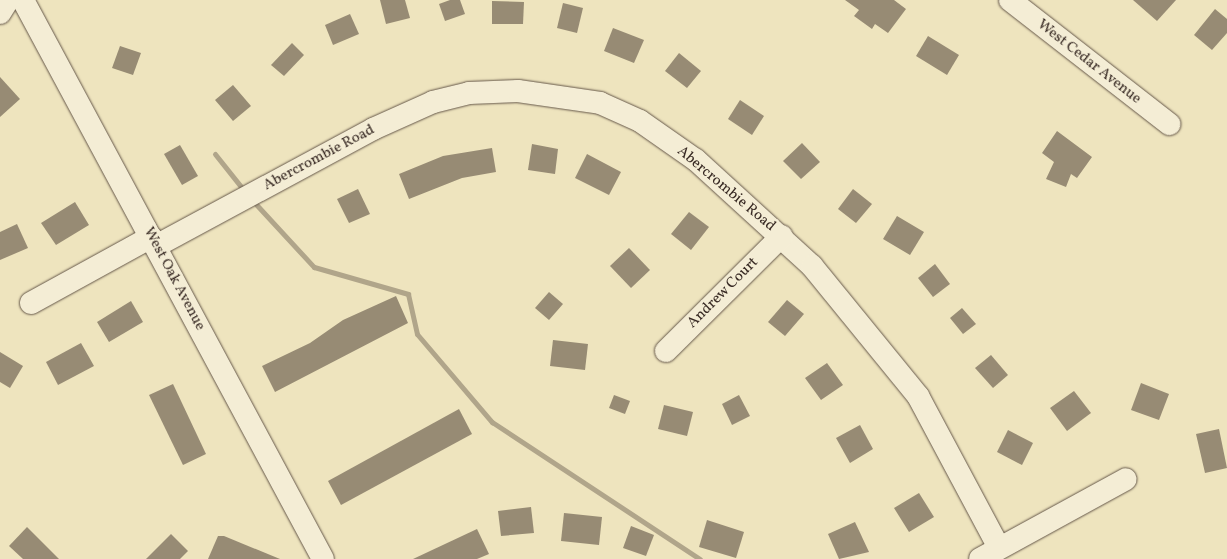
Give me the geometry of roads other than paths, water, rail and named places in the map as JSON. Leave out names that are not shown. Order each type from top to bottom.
[{"type":"street","points":[[0,13],[8,0]]},
{"type":"street","name":"West Oak Avenue","points":[[23,0],[323,559]]},
{"type":"street","name":"West Cedar Avenue","points":[[1010,0],[1169,124]]},
{"type":"street","name":"Abercrombie Road","points":[[32,303],[373,129],[434,102],[469,93],[518,91],[600,103],[640,122],[696,160],[782,236],[861,321],[918,396],[999,548]]},
{"type":"street","name":"Andrew Court","points":[[666,351],[782,236]]},
{"type":"street","points":[[980,559],[1126,479]]},
{"type":"waterway","points":[[215,154],[246,193]]},
{"type":"waterway","points":[[253,201],[314,267],[408,294],[417,334],[492,422],[700,559]]}]
